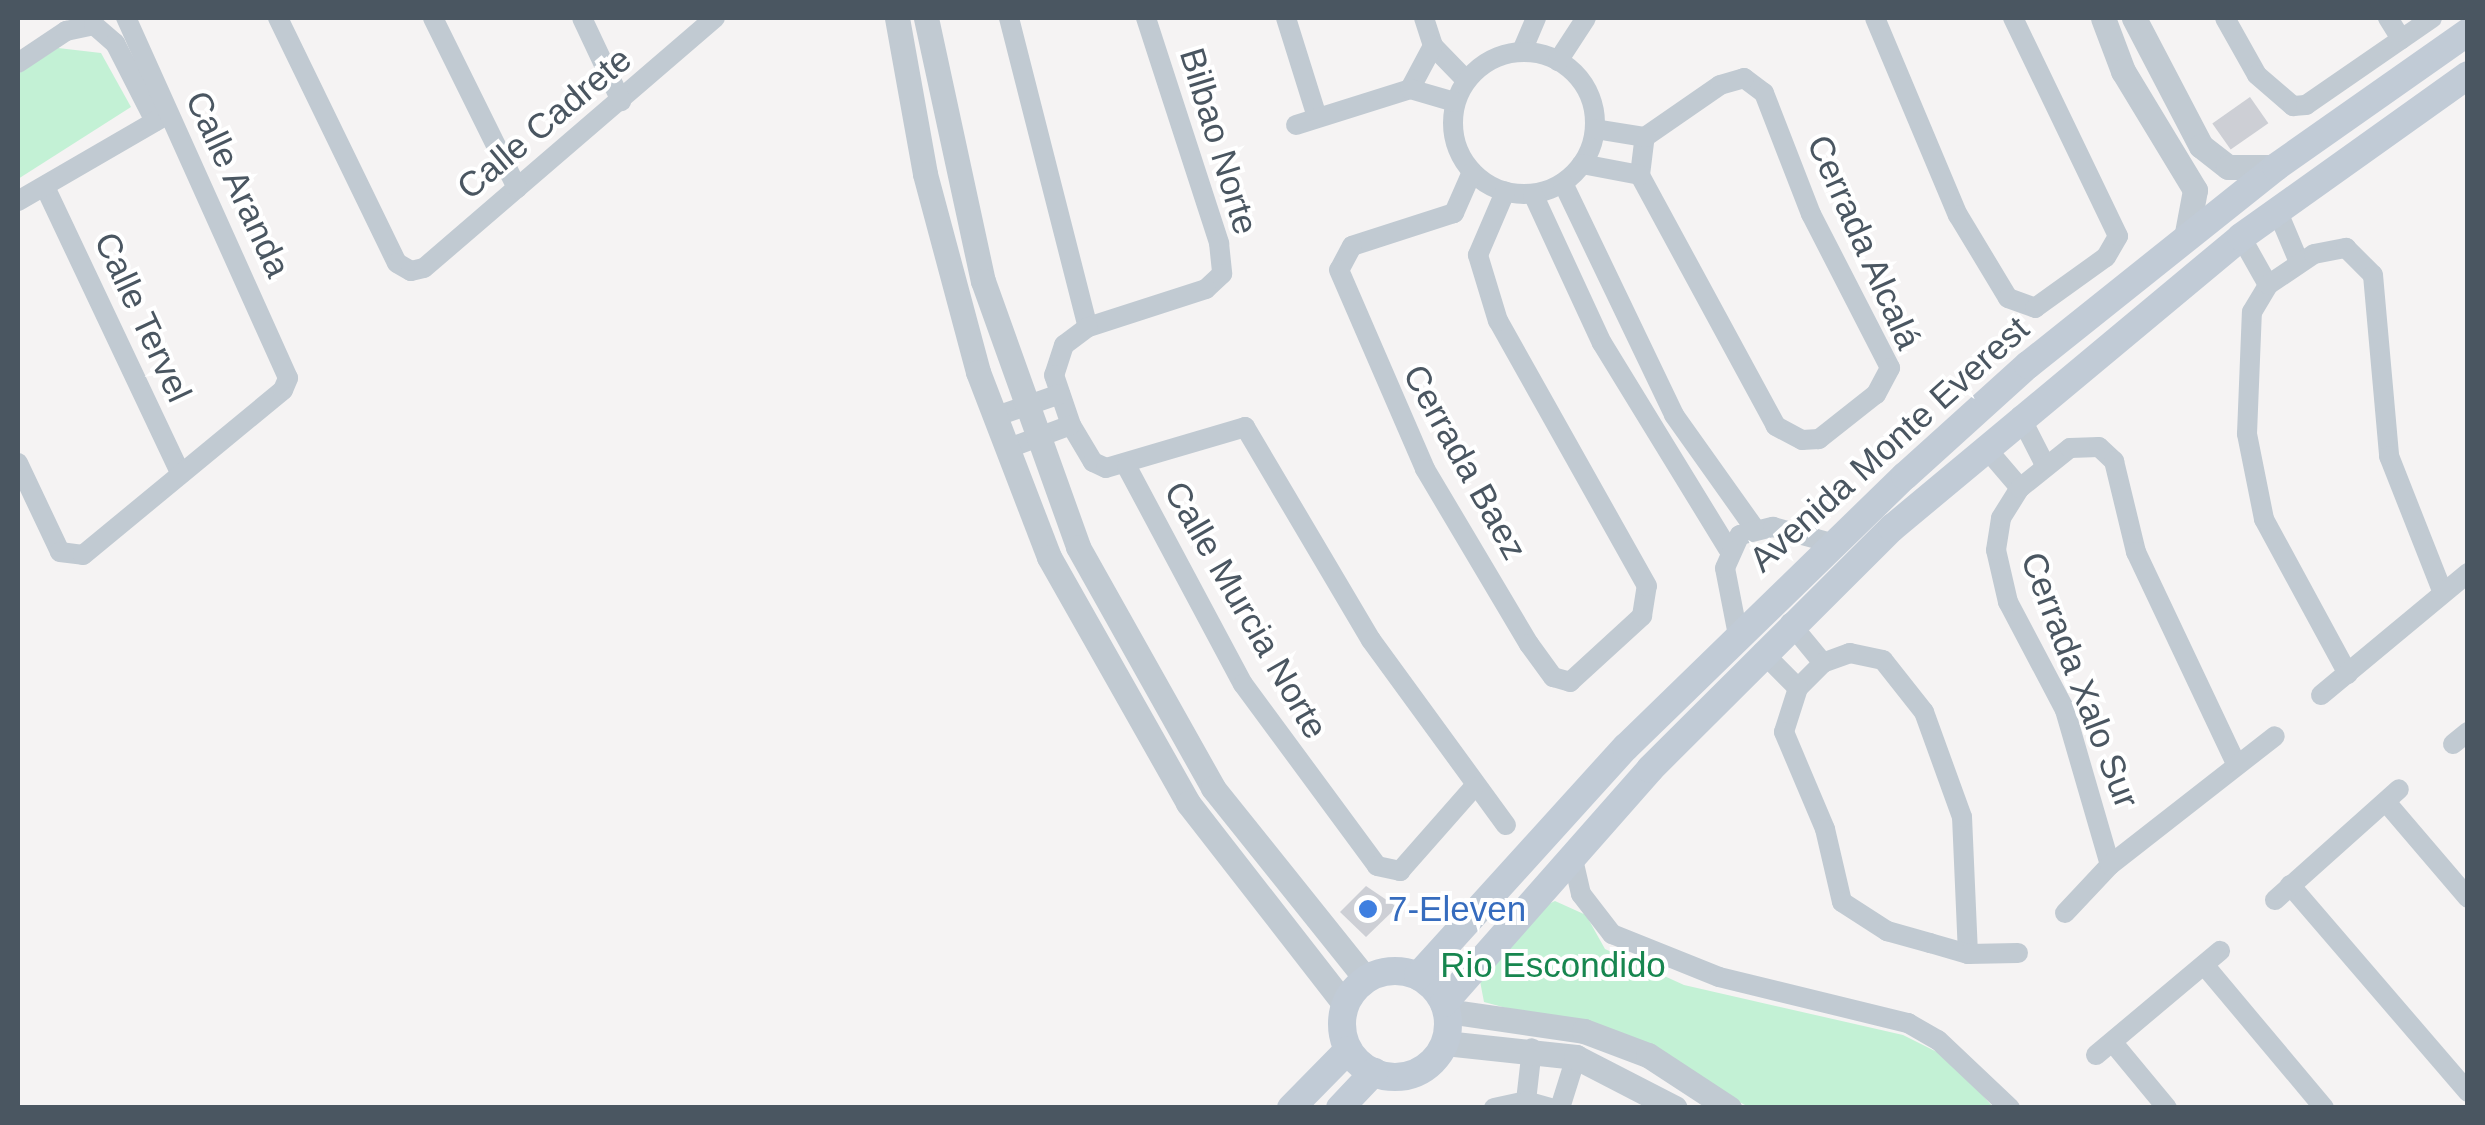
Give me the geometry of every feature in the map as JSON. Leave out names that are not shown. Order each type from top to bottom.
[{"type":"main road","name":"Avenida Monte Everest","points":[[1446,1007],[1572,855],[1762,652],[1782,612],[1831,543],[2186,238],[2276,167],[2468,32]]},
{"type":"main road","name":"Avenida Monte Everest","points":[[1418,976],[1585,790],[1738,635],[1782,612],[1892,528],[2020,416],[2242,237],[2468,74]]},
{"type":"main road","points":[[2350,113],[2370,142]]},
{"type":"main road","points":[[2112,298],[2132,326]]},
{"type":"main road","points":[[1871,506],[1892,528]]},
{"type":"main road","points":[[1401,970],[1418,976],[1446,1007],[1445,1043],[1416,1073],[1374,1072],[1348,1050],[1345,1005],[1366,978],[1401,970]]},
{"type":"main road","points":[[1292,1108],[1348,1050]]},
{"type":"main road","points":[[1340,1108],[1374,1072]]},
{"type":"street","name":"Calle Aranda","points":[[126,18],[162,117],[288,378],[284,390],[181,474]]},
{"type":"street","name":"Calle Cadrete","points":[[278,18],[397,264],[411,271],[517,188],[715,18]]},
{"type":"street","points":[[433,18],[517,188]]},
{"type":"street","points":[[582,18],[621,100]]},
{"type":"street","points":[[897,18],[925,174],[994,417],[1049,556],[1151,745],[1345,1005]]},
{"type":"street","points":[[926,18],[953,170],[1023,407],[1087,564],[1180,736],[1366,978]]},
{"type":"street","points":[[994,417],[1060,394],[1056,361],[1088,327],[1010,18]]},
{"type":"street","name":"Bilbao Norte","points":[[1088,327],[1215,282],[1219,243],[1146,18]]},
{"type":"street","points":[[1286,18],[1316,117]]},
{"type":"street","points":[[1424,18],[1433,46],[1466,80]]},
{"type":"street","points":[[1522,51],[1536,18]]},
{"type":"street","points":[[1558,61],[1586,18]]},
{"type":"street","points":[[1875,18],[1958,215],[2008,298],[2036,308],[2106,258],[2118,236],[2013,18]]},
{"type":"street","points":[[2103,18],[2123,71],[2197,200],[2186,238]]},
{"type":"street","points":[[2134,18],[2202,146],[2240,171],[2276,167]]},
{"type":"street","points":[[2226,18],[2279,100],[2306,105],[2432,18]]},
{"type":"street","points":[[2388,18],[2401,39]]},
{"type":"street","name":"Calle Aranda","points":[[18,64],[66,30],[94,25],[115,43],[162,117]]},
{"type":"street","points":[[1410,90],[1433,46]]},
{"type":"street","points":[[1522,51],[1558,61],[1587,90],[1595,129],[1582,164],[1563,182],[1532,194],[1505,192],[1472,172],[1452,127],[1455,102],[1466,80],[1501,55],[1522,51]]},
{"type":"street","name":"Cerrada Alcalá","points":[[1640,175],[1776,426],[1802,440],[1819,439],[1876,394],[1890,368],[1887,356],[1811,214],[1755,84],[1731,79],[1645,137]]},
{"type":"street","points":[[1296,125],[1410,90],[1455,102]]},
{"type":"street","points":[[18,200],[46,189],[162,117]]},
{"type":"street","points":[[1582,164],[1640,175],[1645,137],[1595,129]]},
{"type":"street","points":[[2178,165],[2202,146]]},
{"type":"street","name":"Cerrada Baez","points":[[1472,172],[1454,213],[1352,246],[1342,258],[1339,270],[1371,356],[1424,469],[1528,644],[1562,682],[1579,680],[1647,603],[1634,558],[1541,410],[1487,292],[1478,255],[1505,192]]},
{"type":"street","points":[[1563,182],[1674,415],[1753,526],[1831,543]]},
{"type":"street","name":"Calle Tervel","points":[[46,189],[181,474]]},
{"type":"street","points":[[1532,194],[1602,343],[1728,548],[1726,590],[1738,635]]},
{"type":"street","points":[[2278,210],[2293,267]]},
{"type":"street","points":[[2242,237],[2268,285]]},
{"type":"street","points":[[2348,674],[2286,570],[2253,477],[2245,352],[2268,285],[2293,267],[2346,248],[2368,262],[2389,456],[2443,594]]},
{"type":"street","name":"Calle Murcia Norte","points":[[1060,394],[1070,425],[1093,462],[1127,467],[1245,427],[1371,640],[1506,825]]},
{"type":"street","points":[[2020,416],[2044,463]]},
{"type":"street","points":[[1006,448],[1070,425]]},
{"type":"street","points":[[1985,447],[2020,488],[2044,463],[2070,448],[2099,446],[2119,471],[2136,552],[2236,764]]},
{"type":"street","points":[[18,463],[60,552],[71,558],[181,474]]},
{"type":"street","name":"Calle Murcia Norte","points":[[1127,467],[1243,684],[1376,866],[1400,870],[1474,786]]},
{"type":"street","name":"Cerrada Xalo Sur","points":[[2020,488],[2001,518],[1996,550],[2004,588],[2064,710],[2110,865]]},
{"type":"street","points":[[1728,548],[1753,526]]},
{"type":"street","points":[[2322,695],[2468,573]]},
{"type":"street","points":[[1782,612],[1823,663]]},
{"type":"street","points":[[1762,652],[1798,688]]},
{"type":"street","points":[[1968,954],[1968,868],[1950,772],[1908,690],[1866,654],[1823,663],[1798,688],[1786,714],[1788,750],[1825,829],[1842,902],[1887,930],[1968,954],[2018,953]]},
{"type":"street","points":[[2066,913],[2110,865],[2275,736]]},
{"type":"street","points":[[2468,898],[2392,796],[2282,892],[2468,1092]]},
{"type":"street","points":[[1572,855],[1581,894],[1612,934],[1719,977],[1908,1023],[1938,1040],[2010,1108]]},
{"type":"street","points":[[2167,1108],[2105,1050],[2213,959],[2324,1108]]},
{"type":"street","points":[[1446,1007],[1584,1031],[1648,1055],[1729,1108]]},
{"type":"street","points":[[1445,1043],[1532,1048],[1576,1057],[1675,1108]]},
{"type":"street","points":[[1532,1048],[1545,1105]]},
{"type":"street","points":[[1545,1105],[1576,1057]]},
{"type":"street","points":[[1494,1108],[1545,1105]]},
{"type":"green space","points":[[58,48],[101,53],[131,107],[18,179],[18,74]]},
{"type":"green space","name":"Rio Escondido","points":[[1555,901],[1586,915],[1605,949],[1684,985],[1903,1035],[1949,1058],[1993,1107],[1749,1107],[1607,1035],[1484,1002],[1480,981],[1529,913]]},
{"type":"building","points":[[2250,97],[2268,123],[2231,150],[2212,123]]},
{"type":"building","name":"7-Eleven","points":[[1366,886],[1397,907],[1366,937],[1340,912]]},
{"type":"place","name":"7-Eleven","points":[[1368,909]]}]
